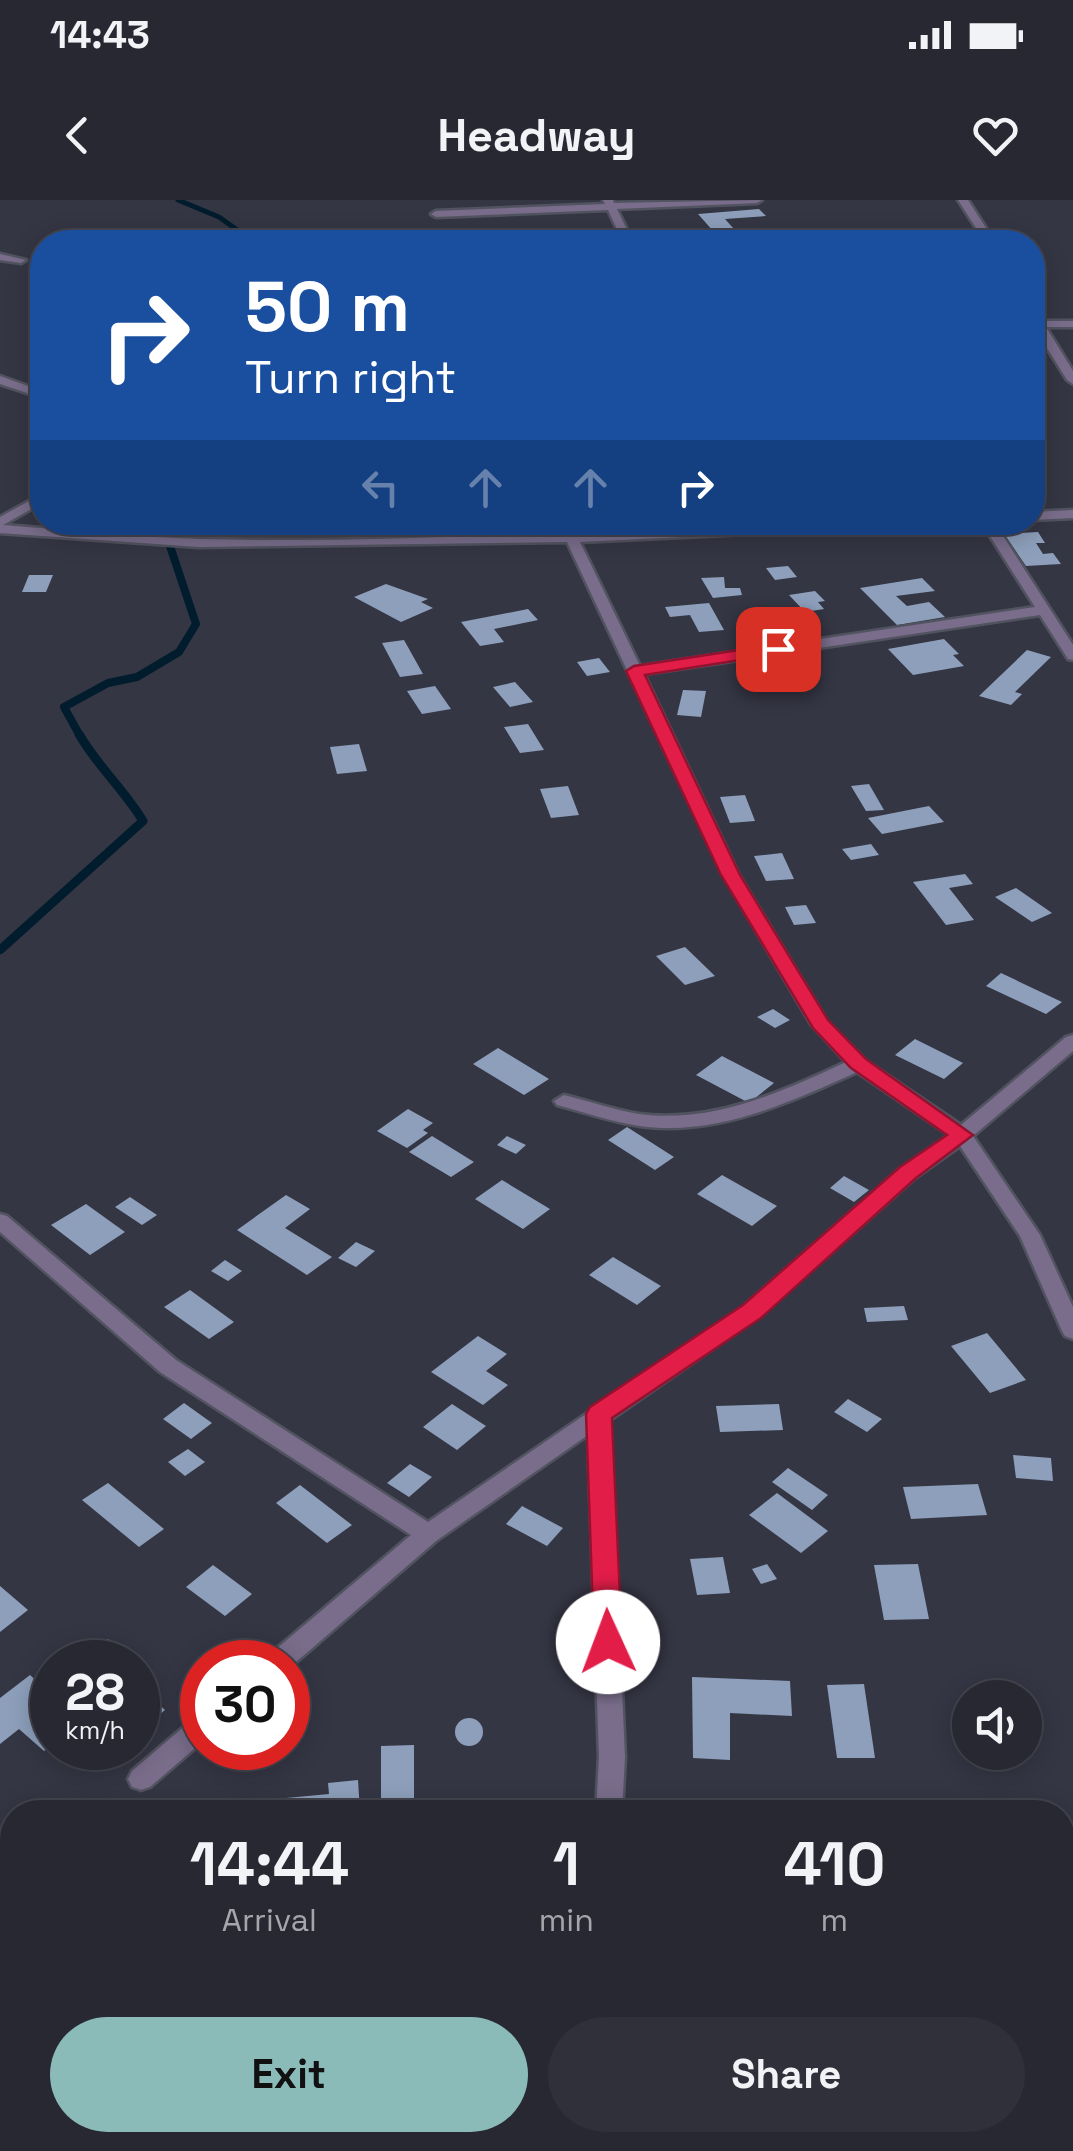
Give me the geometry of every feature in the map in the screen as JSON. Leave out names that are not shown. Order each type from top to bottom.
[{"type":"street","points":[[436,214],[610,203],[756,200]]},
{"type":"street","points":[[962,200],[982,230]]},
{"type":"street","points":[[610,203],[622,230]]},
{"type":"street","points":[[0,257],[21,260]]},
{"type":"street","points":[[1045,320],[1073,324]]},
{"type":"street","points":[[1045,334],[1073,380]]},
{"type":"street","points":[[0,380],[30,391]]},
{"type":"street","points":[[0,526],[30,506]]},
{"type":"street","points":[[1045,515],[1073,514]]},
{"type":"street","points":[[0,526],[30,529]]},
{"type":"street","points":[[83,535],[199,544],[618,535]]},
{"type":"street","points":[[996,535],[1073,656]]},
{"type":"street","points":[[572,538],[731,875],[820,1024],[858,1064],[962,1135],[1030,1235],[1073,1332]]},
{"type":"street","points":[[634,671],[1044,610]]},
{"type":"street","points":[[304,1640],[428,1534],[752,1312],[908,1172],[962,1135],[1073,1041]]},
{"type":"street","points":[[564,1101],[644,1120],[702,1118],[749,1106],[858,1064]]},
{"type":"street","points":[[0,1221],[168,1366],[428,1534]]},
{"type":"street","points":[[599,1414],[610,1800]]},
{"type":"street","points":[[141,1780],[180,1746]]},
{"type":"building","points":[[759,209],[766,216],[725,219],[735,230],[712,230],[698,214]]},
{"type":"building","points":[[1005,535],[1040,535],[1045,543],[1036,543],[1043,554],[1053,553],[1061,564],[1026,566]]},
{"type":"building","points":[[788,566],[797,577],[775,580],[766,568]]},
{"type":"building","points":[[29,575],[53,575],[46,592],[22,592]]},
{"type":"building","points":[[724,577],[725,588],[740,588],[742,595],[713,598],[701,578]]},
{"type":"building","points":[[922,578],[935,591],[896,596],[907,606],[929,602],[945,617],[897,625],[860,588]]},
{"type":"building","points":[[386,584],[428,599],[421,602],[433,608],[401,622],[354,597]]},
{"type":"building","points":[[815,591],[825,601],[818,602],[824,609],[805,612],[789,595]]},
{"type":"building","points":[[709,603],[724,630],[699,632],[690,615],[670,617],[665,607]]},
{"type":"building","points":[[528,609],[538,620],[494,629],[504,642],[480,646],[461,622]]},
{"type":"building","points":[[944,639],[959,654],[953,655],[964,666],[913,675],[888,649]]},
{"type":"building","points":[[404,640],[423,674],[400,677],[382,643]]},
{"type":"building","points":[[1027,650],[1051,657],[1015,692],[1022,694],[1011,705],[979,696]]},
{"type":"building","points":[[790,657],[812,657],[819,677],[796,678]]},
{"type":"building","points":[[599,658],[610,672],[587,676],[577,662]]},
{"type":"building","points":[[515,682],[533,702],[510,707],[493,687]]},
{"type":"building","points":[[435,686],[451,709],[422,714],[407,691]]},
{"type":"building","points":[[683,690],[706,691],[701,717],[677,715]]},
{"type":"building","points":[[528,724],[544,750],[520,753],[504,727]]},
{"type":"building","points":[[359,744],[367,771],[337,774],[330,747]]},
{"type":"building","points":[[869,784],[884,810],[866,811],[851,786]]},
{"type":"building","points":[[568,786],[579,815],[551,818],[540,789]]},
{"type":"building","points":[[745,795],[755,821],[730,823],[720,797]]},
{"type":"building","points":[[929,806],[944,822],[882,834],[868,818]]},
{"type":"building","points":[[871,844],[879,855],[851,860],[842,849]]},
{"type":"building","points":[[782,853],[794,879],[766,881],[754,856]]},
{"type":"building","points":[[965,874],[973,884],[949,888],[974,920],[946,925],[913,882]]},
{"type":"building","points":[[1016,888],[1052,913],[1032,922],[995,897]]},
{"type":"building","points":[[806,905],[816,923],[794,925],[785,907]]},
{"type":"building","points":[[685,947],[715,976],[685,985],[656,956]]},
{"type":"building","points":[[1001,973],[1062,1002],[1046,1014],[986,986]]},
{"type":"building","points":[[773,1009],[790,1020],[775,1028],[757,1017]]},
{"type":"building","points":[[915,1039],[963,1063],[944,1079],[895,1055]]},
{"type":"building","points":[[498,1048],[549,1079],[524,1095],[473,1064]]},
{"type":"building","points":[[722,1056],[774,1083],[749,1103],[696,1075]]},
{"type":"building","points":[[408,1109],[433,1123],[423,1130],[428,1133],[407,1148],[377,1131]]},
{"type":"building","points":[[627,1127],[674,1157],[655,1170],[608,1140]]},
{"type":"building","points":[[432,1136],[474,1162],[451,1177],[409,1152]]},
{"type":"building","points":[[507,1136],[526,1145],[516,1154],[497,1145]]},
{"type":"building","points":[[722,1175],[777,1206],[752,1226],[697,1194]]},
{"type":"building","points":[[844,1176],[869,1190],[854,1202],[830,1188]]},
{"type":"building","points":[[502,1180],[550,1209],[523,1229],[475,1199]]},
{"type":"building","points":[[286,1195],[310,1209],[285,1228],[332,1257],[307,1275],[237,1230]]},
{"type":"building","points":[[130,1197],[157,1215],[142,1225],[115,1207]]},
{"type":"building","points":[[86,1204],[125,1232],[90,1255],[51,1225]]},
{"type":"building","points":[[356,1242],[375,1251],[356,1267],[338,1258]]},
{"type":"building","points":[[613,1257],[661,1286],[637,1305],[589,1275]]},
{"type":"building","points":[[225,1260],[242,1271],[228,1281],[211,1271]]},
{"type":"building","points":[[190,1290],[234,1322],[209,1339],[164,1307]]},
{"type":"building","points":[[904,1306],[908,1320],[867,1322],[864,1308]]},
{"type":"building","points":[[987,1333],[1026,1380],[990,1393],[951,1346]]},
{"type":"building","points":[[478,1336],[507,1354],[486,1371],[508,1385],[483,1405],[431,1372]]},
{"type":"building","points":[[848,1399],[882,1419],[867,1432],[834,1412]]},
{"type":"building","points":[[184,1403],[212,1423],[191,1439],[163,1419]]},
{"type":"building","points":[[452,1404],[486,1426],[457,1450],[423,1427]]},
{"type":"building","points":[[779,1404],[783,1430],[720,1432],[716,1406]]},
{"type":"building","points":[[188,1449],[205,1462],[185,1476],[168,1462]]},
{"type":"building","points":[[1013,1455],[1051,1458],[1053,1481],[1016,1478]]},
{"type":"building","points":[[410,1464],[432,1477],[409,1497],[387,1483]]},
{"type":"building","points":[[788,1468],[828,1495],[812,1510],[772,1482]]},
{"type":"building","points":[[108,1483],[164,1529],[139,1547],[82,1500]]},
{"type":"building","points":[[978,1484],[987,1515],[911,1519],[903,1487]]},
{"type":"building","points":[[300,1485],[352,1525],[327,1543],[276,1503]]},
{"type":"building","points":[[777,1493],[828,1531],[801,1553],[749,1515]]},
{"type":"building","points":[[522,1506],[563,1528],[547,1546],[506,1524]]},
{"type":"building","points":[[723,1557],[730,1593],[697,1595],[690,1559]]},
{"type":"building","points":[[767,1564],[777,1579],[761,1584],[752,1569]]},
{"type":"building","points":[[918,1564],[929,1619],[884,1620],[874,1565]]},
{"type":"building","points":[[213,1565],[252,1594],[225,1616],[186,1587]]},
{"type":"building","points":[[0,1586],[28,1610],[0,1632]]},
{"type":"building","points":[[30,1675],[30,1739],[19,1729],[0,1744],[0,1698]]},
{"type":"building","points":[[692,1677],[790,1681],[792,1716],[730,1713],[730,1760],[693,1758]]},
{"type":"building","points":[[864,1684],[875,1758],[837,1758],[827,1685]]},
{"type":"building","points":[[469,1718],[479,1722],[483,1732],[479,1742],[469,1746],[459,1742],[455,1732],[459,1722]]},
{"type":"building","points":[[414,1745],[414,1800],[381,1800],[381,1746]]},
{"type":"building","points":[[358,1780],[359,1800],[266,1800],[329,1794],[328,1783]]},
{"type":"waterway","points":[[178,200],[219,217],[237,230]]},
{"type":"waterway","points":[[80,736],[64,707],[108,683],[137,677],[179,652],[196,624],[169,543],[177,535]]},
{"type":"waterway","points":[[0,950],[143,821],[79,734]]},
{"type":"route","points":[[608,1642],[599,1414],[752,1312],[908,1172],[962,1135],[858,1064],[820,1024],[731,875],[634,671],[778,649]]}]
